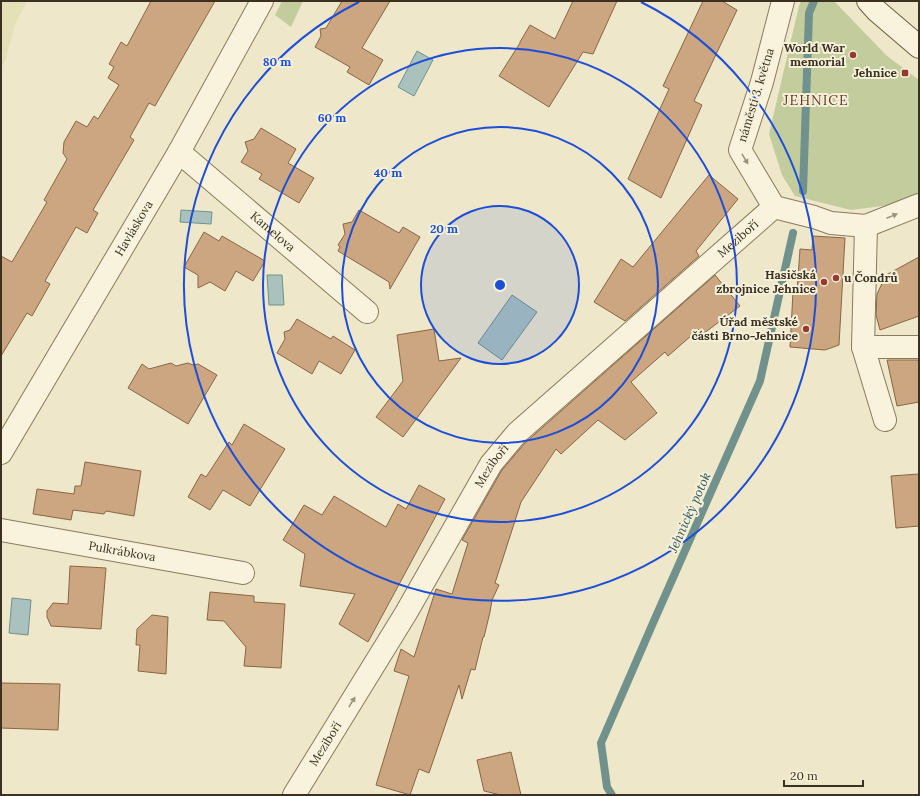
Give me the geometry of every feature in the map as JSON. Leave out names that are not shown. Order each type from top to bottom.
[{"type":"street","name":"Havláskova","points":[[1,453],[179,152],[262,1]]},
{"type":"street","name":"náměstí 3. května","points":[[774,208],[740,150],[762,82],[783,1]]},
{"type":"street","points":[[868,1],[877,11],[919,48]]},
{"type":"street","name":"Kamelova","points":[[179,152],[367,312]]},
{"type":"street","points":[[774,208],[814,217],[831,223],[866,226],[919,205]]},
{"type":"street","name":"Meziboří","points":[[294,795],[406,613],[491,464],[517,433],[774,208]]},
{"type":"street","points":[[866,226],[863,347],[885,420]]},
{"type":"street","points":[[863,347],[919,347]]},
{"type":"street","name":"Pulkrábkova","points":[[1,530],[244,572]]},
{"type":"shaded area","points":[[1,1],[27,1],[15,24],[6,59],[1,68]]},
{"type":"green space","points":[[282,1],[303,1],[291,27],[275,15]]},
{"type":"green space","points":[[801,1],[834,1],[887,56],[919,80],[919,195],[898,204],[851,210],[795,196],[782,175],[769,134]]},
{"type":"water","points":[[417,51],[433,60],[414,96],[398,87]]},
{"type":"water","points":[[181,210],[212,212],[211,224],[180,222]]},
{"type":"water","points":[[267,275],[282,275],[284,305],[269,305]]},
{"type":"water","points":[[512,295],[537,312],[502,360],[478,343]]},
{"type":"water","points":[[12,598],[31,600],[28,635],[9,633]]},
{"type":"building","points":[[151,1],[215,1],[155,106],[149,103],[130,137],[134,140],[93,210],[98,213],[87,233],[76,227],[45,281],[50,284],[32,316],[27,313],[1,356],[1,256],[12,262],[47,202],[44,200],[67,159],[63,153],[64,142],[76,121],[87,127],[94,116],[98,119],[119,85],[108,78],[114,67],[109,64],[121,42],[127,46]]},
{"type":"building","points":[[342,1],[390,1],[362,48],[383,60],[369,85],[347,72],[350,67],[315,47],[321,36],[320,29],[326,28]]},
{"type":"building","points":[[573,1],[617,1],[593,54],[583,52],[549,107],[499,76],[530,25],[555,39]]},
{"type":"building","points":[[703,1],[722,1],[737,10],[694,101],[702,105],[661,198],[628,179],[669,89],[663,86]]},
{"type":"building","points":[[261,128],[296,149],[288,163],[314,178],[299,203],[259,179],[262,174],[241,162],[248,151],[245,142],[254,139]]},
{"type":"building","points":[[709,175],[738,199],[696,251],[699,256],[625,321],[594,302],[621,259],[633,267]]},
{"type":"building","points":[[359,210],[399,233],[403,227],[420,237],[390,289],[389,282],[338,251],[340,247],[338,245],[345,234],[343,224],[352,222]]},
{"type":"building","points":[[204,232],[219,241],[222,236],[265,261],[253,281],[236,271],[225,291],[210,282],[198,288],[198,275],[184,267]]},
{"type":"building","points":[[813,236],[845,238],[839,345],[825,350],[790,347],[793,292],[797,292],[800,249],[812,250]]},
{"type":"building","points":[[919,257],[919,316],[880,330],[876,315],[877,294],[886,275]]},
{"type":"building","points":[[715,275],[740,306],[703,334],[699,329],[668,356],[665,352],[631,382],[657,413],[625,440],[598,420],[561,454],[556,449],[521,502],[495,583],[499,585],[492,600],[475,670],[471,669],[462,699],[459,685],[429,773],[419,769],[410,795],[376,785],[409,676],[394,671],[401,649],[414,657],[436,589],[452,594],[468,543],[462,540],[502,470],[526,442]]},
{"type":"building","points":[[297,319],[331,339],[333,336],[355,350],[341,374],[319,361],[312,374],[277,353],[285,339],[284,332],[290,330]]},
{"type":"building","points":[[434,329],[439,361],[461,358],[403,437],[376,417],[403,381],[397,335]]},
{"type":"building","points":[[887,360],[919,360],[919,402],[897,406]]},
{"type":"building","points":[[171,363],[176,366],[188,363],[193,365],[198,364],[217,375],[188,424],[128,388],[142,364],[149,369]]},
{"type":"building","points":[[244,424],[285,449],[250,506],[223,490],[210,510],[188,497],[201,474],[206,477],[229,442],[232,445]]},
{"type":"building","points":[[85,462],[141,471],[134,516],[106,511],[104,514],[73,510],[71,520],[33,514],[37,489],[74,494],[75,486],[81,486]]},
{"type":"building","points":[[919,474],[919,526],[896,528],[891,476]]},
{"type":"building","points":[[419,485],[445,499],[368,642],[339,624],[355,594],[300,586],[305,554],[283,540],[304,505],[322,515],[334,496],[386,527],[398,504],[406,509]]},
{"type":"building","points":[[70,566],[106,568],[101,629],[51,626],[47,617],[47,611],[53,603],[68,604]]},
{"type":"building","points":[[210,592],[254,596],[254,602],[285,604],[281,668],[244,666],[246,647],[224,621],[207,620]]},
{"type":"building","points":[[152,615],[168,617],[166,674],[138,671],[140,645],[136,645],[137,629]]},
{"type":"building","points":[[1,683],[60,684],[58,730],[1,728]]},
{"type":"building","points":[[511,752],[521,795],[501,795],[484,791],[477,760]]},
{"type":"waterway","name":"Jehnický potok","points":[[803,191],[809,13],[814,1]]},
{"type":"waterway","name":"Jehnický potok","points":[[612,795],[607,787],[601,743],[760,381],[793,233]]},
{"type":"place","name":"World War memorial","points":[[853,55]]},
{"type":"place","name":"Jehnice","points":[[905,73]]},
{"type":"place","name":"u Čondrů","points":[[836,278]]},
{"type":"place","name":"Hasičská zbrojnice Jehnice","points":[[824,282]]},
{"type":"place","name":"Úřad městské části Brno-Jehnice","points":[[806,329]]},
{"type":"district","name":"JEHNICE","points":[[816,100]]}]
